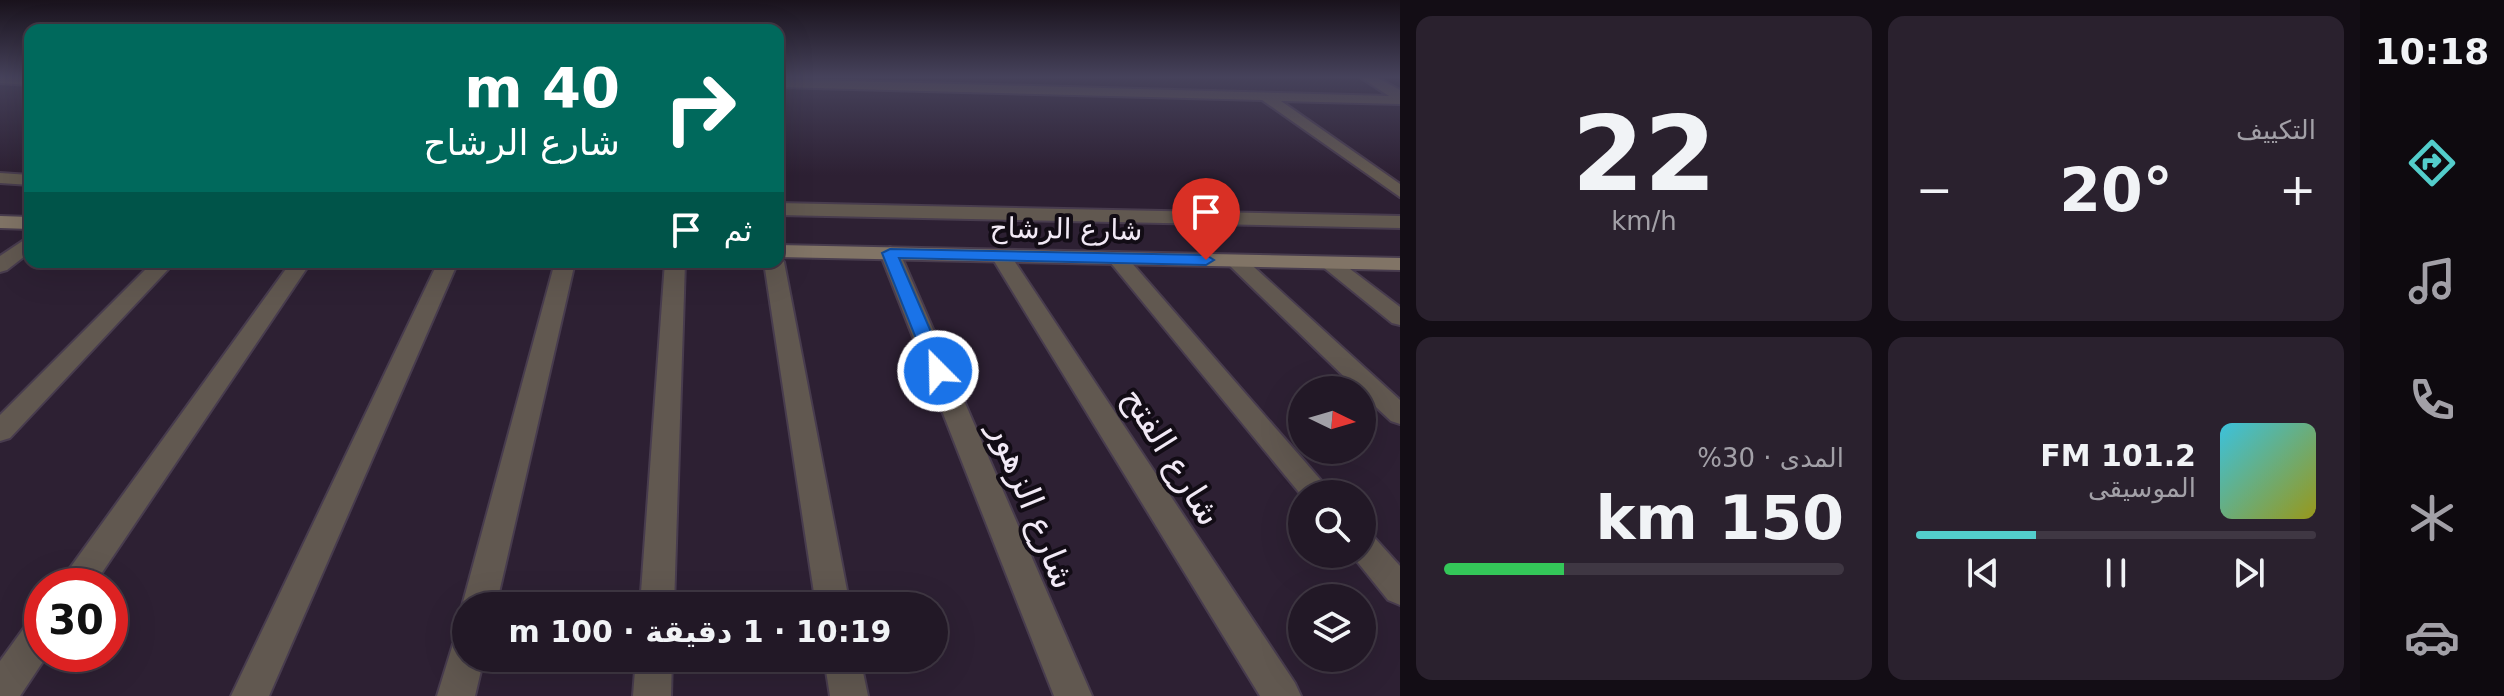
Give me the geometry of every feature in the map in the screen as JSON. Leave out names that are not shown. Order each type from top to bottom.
[{"type":"street","points":[[1284,109],[1400,192]]},
{"type":"street","points":[[0,178],[24,180]]},
{"type":"street","name":"شارع الرشاح","points":[[784,209],[1400,222]]},
{"type":"street","points":[[0,222],[24,223]]},
{"type":"street","points":[[0,266],[24,247]]},
{"type":"street","name":"شارع الرشاح","points":[[784,251],[1400,264]]},
{"type":"street","name":"شارع الزهور","points":[[890,253],[1073,696]]},
{"type":"street","name":"شارع الفتح","points":[[1001,256],[1282,696]]},
{"type":"street","points":[[1117,258],[1306,480]]},
{"type":"street","points":[[1236,261],[1400,415]]},
{"type":"street","points":[[1330,263],[1400,318]]},
{"type":"street","points":[[0,431],[159,268]]},
{"type":"street","points":[[87,568],[297,268]]},
{"type":"street","points":[[250,696],[445,268]]},
{"type":"street","points":[[482,592],[564,268]]},
{"type":"street","points":[[658,592],[675,268]]},
{"type":"street","points":[[775,268],[831,592]]},
{"type":"street","points":[[1376,562],[1400,590]]},
{"type":"street","points":[[0,693],[24,658]]},
{"type":"street","points":[[456,696],[462,672]]},
{"type":"street","points":[[652,696],[653,672]]},
{"type":"street","points":[[845,672],[849,696]]},
{"type":"route","points":[[938,371],[890,253],[1206,260]]}]
